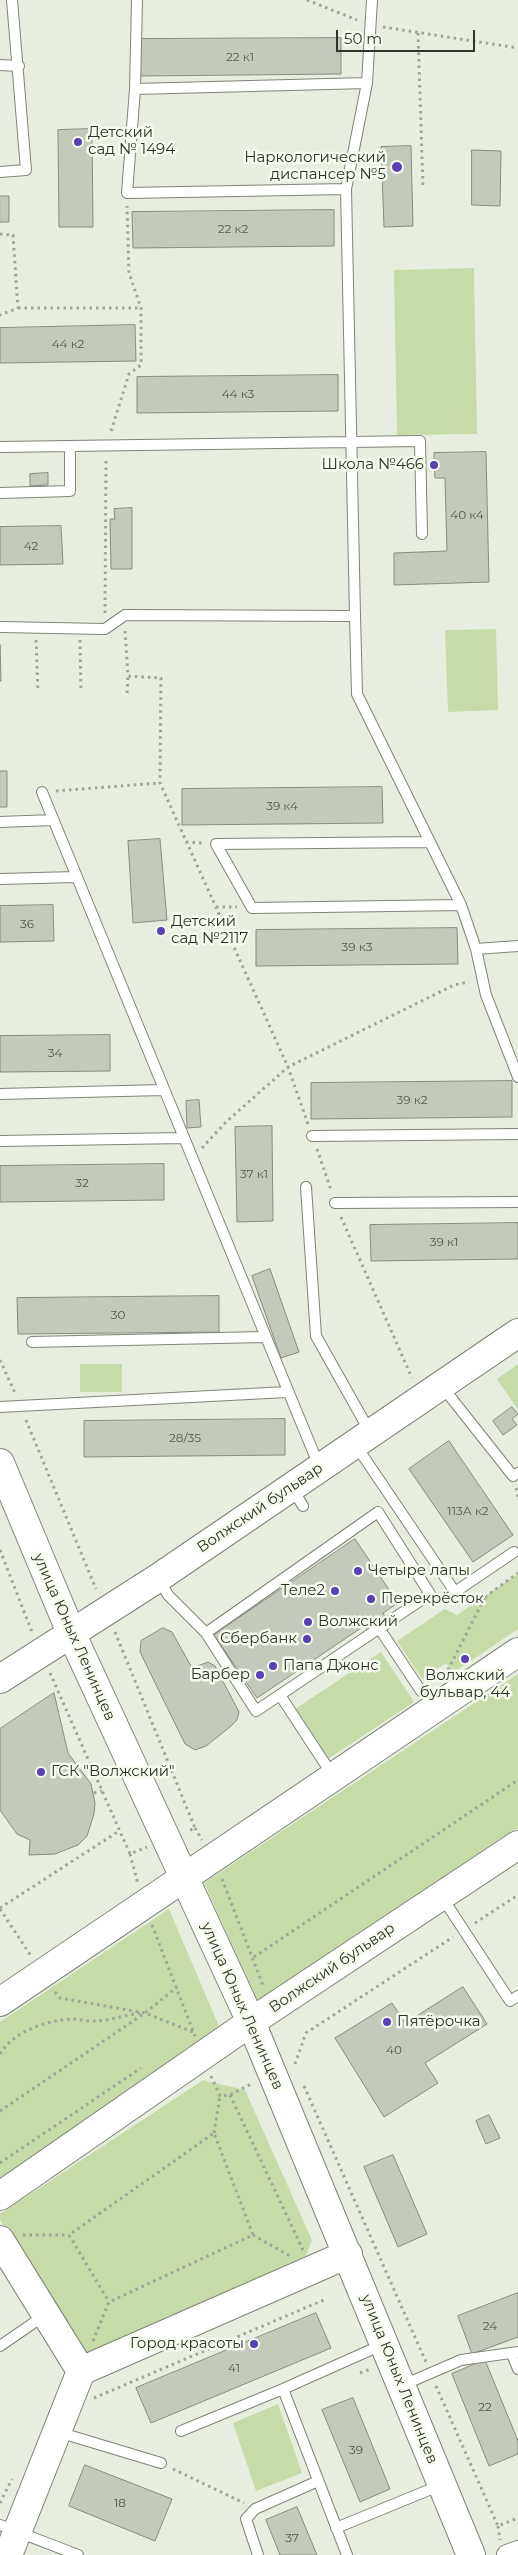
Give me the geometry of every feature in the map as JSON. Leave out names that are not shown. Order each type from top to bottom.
[{"type":"main road","name":"Волжский бульвар","points":[[0,1679],[41,1651],[72,1635],[158,1578],[297,1496],[320,1467],[518,1333]]},
{"type":"main road","name":"улица Юных Ленинцев","points":[[0,1463],[72,1635],[251,2022],[471,2555]]},
{"type":"main road","points":[[0,2002],[518,1652]]},
{"type":"main road","name":"Волжский бульвар","points":[[0,2196],[251,2022],[518,1845]]},
{"type":"main road","points":[[10,2237],[46,2314],[81,2371]]},
{"type":"main road","points":[[8,2537],[57,2431],[81,2371],[312,2268],[348,2254]]},
{"type":"street","points":[[507,2555],[518,2550]]},
{"type":"lane","points":[[0,172],[26,170],[19,66],[12,0]]},
{"type":"lane","points":[[137,0],[135,89],[127,193],[346,190]]},
{"type":"lane","points":[[372,0],[369,25],[367,84],[346,190],[356,694],[461,905],[476,949],[486,995],[518,1077]]},
{"type":"lane","points":[[0,65],[19,66]]},
{"type":"lane","points":[[135,89],[367,84]]},
{"type":"lane","points":[[0,447],[420,442],[422,534]]},
{"type":"lane","points":[[0,493],[70,491],[70,447]]},
{"type":"lane","points":[[0,627],[105,628],[125,615],[355,616]]},
{"type":"lane","points":[[42,792],[287,1392],[320,1467]]},
{"type":"lane","points":[[0,822],[53,820]]},
{"type":"lane","points":[[429,842],[216,844],[252,908],[461,905]]},
{"type":"lane","points":[[0,879],[76,877]]},
{"type":"lane","points":[[476,949],[518,946]]},
{"type":"lane","points":[[0,1094],[163,1090]]},
{"type":"lane","points":[[312,1136],[518,1134]]},
{"type":"lane","points":[[0,1141],[183,1138]]},
{"type":"lane","points":[[306,1187],[316,1336],[362,1438],[455,1592],[514,1552]]},
{"type":"lane","points":[[335,1203],[518,1202]]},
{"type":"lane","points":[[32,1342],[265,1337]]},
{"type":"lane","points":[[441,1384],[513,1476],[518,1473]]},
{"type":"lane","points":[[0,1407],[287,1392]]},
{"type":"lane","points":[[158,1578],[168,1596],[206,1633],[256,1711],[430,1594],[378,1512],[206,1633]]},
{"type":"lane","points":[[379,1628],[421,1691]]},
{"type":"lane","points":[[280,1695],[334,1777]]},
{"type":"lane","points":[[441,1896],[510,2001],[518,1996]]},
{"type":"lane","points":[[0,2346],[46,2314]]},
{"type":"lane","points":[[181,2431],[283,2389],[384,2344]]},
{"type":"lane","points":[[401,2386],[461,2360],[515,2353],[518,2369]]},
{"type":"lane","points":[[283,2389],[347,2555]]},
{"type":"lane","points":[[57,2431],[161,2464]]},
{"type":"lane","points":[[258,2555],[246,2520],[256,2509],[318,2481]]},
{"type":"lane","points":[[336,2528],[442,2485]]},
{"type":"lane","points":[[8,2537],[78,2555]]},
{"type":"path","points":[[307,0],[369,25],[518,48]]},
{"type":"path","points":[[418,33],[423,188]]},
{"type":"path","points":[[105,628],[106,446],[129,374],[141,365],[141,308],[129,273],[127,193]]},
{"type":"path","points":[[0,234],[13,235],[18,308]]},
{"type":"path","points":[[0,315],[18,308],[141,308]]},
{"type":"path","points":[[125,615],[127,693]]},
{"type":"path","points":[[36,627],[38,692]]},
{"type":"path","points":[[80,627],[81,692]]},
{"type":"path","points":[[128,676],[162,678],[160,783],[288,1067],[335,1203],[412,1377]]},
{"type":"path","points":[[42,792],[160,783]]},
{"type":"path","points":[[192,1160],[226,1122],[288,1067],[454,985],[484,980]]},
{"type":"path","points":[[0,1360],[96,1589]]},
{"type":"path","points":[[0,1550],[32,1630]]},
{"type":"path","points":[[421,1691],[450,1668],[484,1597]]},
{"type":"path","points":[[254,1957],[518,1780]]},
{"type":"path","points":[[94,1793],[102,1790]]},
{"type":"path","points":[[119,1830],[0,1909],[42,1974],[60,1998],[145,2013],[194,2033],[186,2038]]},
{"type":"path","points":[[200,1837],[208,1832]]},
{"type":"path","points":[[298,2072],[294,2063],[306,2033],[518,1895]]},
{"type":"path","points":[[0,2110],[145,2013],[177,1987]]},
{"type":"path","points":[[0,2054],[5,2046],[29,2029],[48,2022],[71,2019],[95,2021],[145,2013]]},
{"type":"path","points":[[0,2163],[145,2065]]},
{"type":"path","points":[[302,2081],[498,2526],[518,2518]]},
{"type":"path","points":[[230,2095],[312,2268]]},
{"type":"path","points":[[220,2096],[214,2133],[253,2235],[312,2268]]},
{"type":"path","points":[[10,2237],[69,2235],[214,2133]]},
{"type":"path","points":[[69,2235],[109,2302]]},
{"type":"path","points":[[253,2235],[109,2302],[81,2371],[86,2401],[326,2298]]},
{"type":"path","points":[[161,2464],[256,2509]]},
{"type":"path","points":[[0,2503],[13,2477]]},
{"type":"green space","points":[[474,268],[477,434],[397,435],[394,270]]},
{"type":"green space","points":[[496,629],[498,710],[448,712],[445,630]]},
{"type":"green space","points":[[80,1364],[122,1364],[122,1392],[80,1392]]},
{"type":"green space","points":[[518,1364],[518,1410],[497,1379]]},
{"type":"green space","points":[[518,1574],[518,1629],[453,1673],[446,1663],[422,1679],[397,1641],[445,1609],[457,1615]]},
{"type":"green space","points":[[381,1652],[414,1702],[328,1759],[295,1709]]},
{"type":"green space","points":[[518,1674],[518,1828],[259,2004],[204,1883]]},
{"type":"green space","points":[[169,1909],[221,2031],[0,2178],[0,2022]]},
{"type":"green space","points":[[203,2080],[245,2090],[312,2240],[306,2256],[84,2355],[0,2220],[0,2214]]},
{"type":"green space","points":[[278,2404],[302,2473],[256,2491],[233,2423]]},
{"type":"building","points":[[341,38],[341,74],[140,76],[140,39]]},
{"type":"building","points":[[92,129],[93,227],[59,227],[58,130]]},
{"type":"building","name":"Наркологический диспансер №5","points":[[411,146],[413,226],[384,227],[381,147]]},
{"type":"building","points":[[472,150],[501,151],[500,206],[472,205]]},
{"type":"building","points":[[0,196],[9,196],[9,222],[0,222]]},
{"type":"building","points":[[334,210],[334,246],[133,248],[132,212]]},
{"type":"building","points":[[135,325],[136,361],[0,363],[0,328]]},
{"type":"building","points":[[338,375],[338,411],[137,413],[137,377]]},
{"type":"building","points":[[486,452],[489,582],[394,585],[394,553],[447,551],[445,478],[435,478],[434,453]]},
{"type":"building","points":[[48,473],[48,485],[30,486],[30,474]]},
{"type":"building","points":[[132,508],[132,569],[111,569],[110,519],[115,519],[114,509]]},
{"type":"building","points":[[61,526],[63,564],[0,565],[0,527]]},
{"type":"building","points":[[0,645],[1,681],[0,681]]},
{"type":"building","points":[[0,771],[7,771],[7,807],[0,807]]},
{"type":"building","points":[[382,787],[383,823],[182,825],[182,789]]},
{"type":"building","points":[[160,839],[167,920],[133,923],[128,841]]},
{"type":"building","points":[[53,905],[54,941],[0,942],[0,906]]},
{"type":"building","points":[[457,928],[458,964],[256,966],[256,930]]},
{"type":"building","points":[[110,1035],[110,1071],[0,1072],[0,1036]]},
{"type":"building","points":[[512,1081],[512,1117],[311,1119],[311,1083]]},
{"type":"building","points":[[199,1100],[201,1127],[187,1128],[186,1101]]},
{"type":"building","points":[[272,1126],[273,1221],[237,1222],[235,1127]]},
{"type":"building","points":[[164,1164],[164,1200],[0,1202],[0,1166]]},
{"type":"building","points":[[518,1223],[518,1259],[371,1261],[370,1225]]},
{"type":"building","points":[[270,1269],[299,1352],[281,1358],[252,1276]]},
{"type":"building","points":[[219,1296],[219,1332],[18,1334],[17,1298]]},
{"type":"building","points":[[512,1407],[518,1414],[512,1419],[517,1425],[503,1435],[493,1421]]},
{"type":"building","points":[[285,1419],[285,1455],[84,1457],[84,1421]]},
{"type":"building","points":[[449,1441],[513,1535],[473,1562],[409,1469]]},
{"type":"building","name":"Волжский","points":[[355,1539],[398,1603],[383,1613],[387,1619],[369,1632],[364,1626],[257,1698],[214,1635]]},
{"type":"building","points":[[163,1628],[172,1632],[192,1668],[208,1662],[215,1666],[239,1712],[237,1720],[230,1727],[206,1746],[195,1750],[185,1744],[140,1652],[141,1641]]},
{"type":"building","name":"ГСК \"Волжский\"","points":[[54,1693],[68,1753],[91,1784],[95,1803],[94,1814],[87,1836],[78,1845],[55,1854],[29,1855],[30,1840],[17,1834],[0,1810],[0,1729]]},
{"type":"building","points":[[463,1987],[487,2024],[425,2063],[438,2083],[384,2117],[335,2038],[392,2003],[405,2023]]},
{"type":"building","points":[[489,2115],[500,2138],[486,2144],[476,2121]]},
{"type":"building","points":[[393,2155],[427,2234],[398,2247],[364,2167]]},
{"type":"building","points":[[518,2293],[518,2337],[472,2354],[458,2316]]},
{"type":"building","points":[[316,2313],[331,2348],[151,2423],[136,2388]]},
{"type":"building","points":[[485,2360],[518,2441],[518,2454],[489,2466],[452,2374]]},
{"type":"building","points":[[353,2398],[390,2489],[360,2502],[322,2410]]},
{"type":"building","points":[[85,2465],[172,2499],[155,2541],[69,2506]]},
{"type":"building","points":[[297,2507],[317,2555],[280,2555],[266,2520]]},
{"type":"place","name":"Детский сад № 1494","points":[[78,142]]},
{"type":"place","name":"Наркологический диспансер №5","points":[[397,167]]},
{"type":"place","name":"Школа №466","points":[[434,465]]},
{"type":"place","name":"Детский сад №2117","points":[[161,931]]},
{"type":"place","name":"Четыре лапы","points":[[358,1571]]},
{"type":"place","name":"Теле2","points":[[335,1591]]},
{"type":"place","name":"Перекрёсток","points":[[371,1599]]},
{"type":"place","name":"Волжский","points":[[308,1622]]},
{"type":"place","name":"Сбербанк","points":[[307,1639]]},
{"type":"place","name":"Волжский бульвар, 44","points":[[465,1659]]},
{"type":"place","name":"Папа Джонс","points":[[273,1666]]},
{"type":"place","name":"Барбер","points":[[260,1675]]},
{"type":"place","name":"ГСК \"Волжский\"","points":[[41,1772]]},
{"type":"place","name":"Пятёрочка","points":[[387,2022]]},
{"type":"place","name":"Город красоты","points":[[254,2344]]}]
